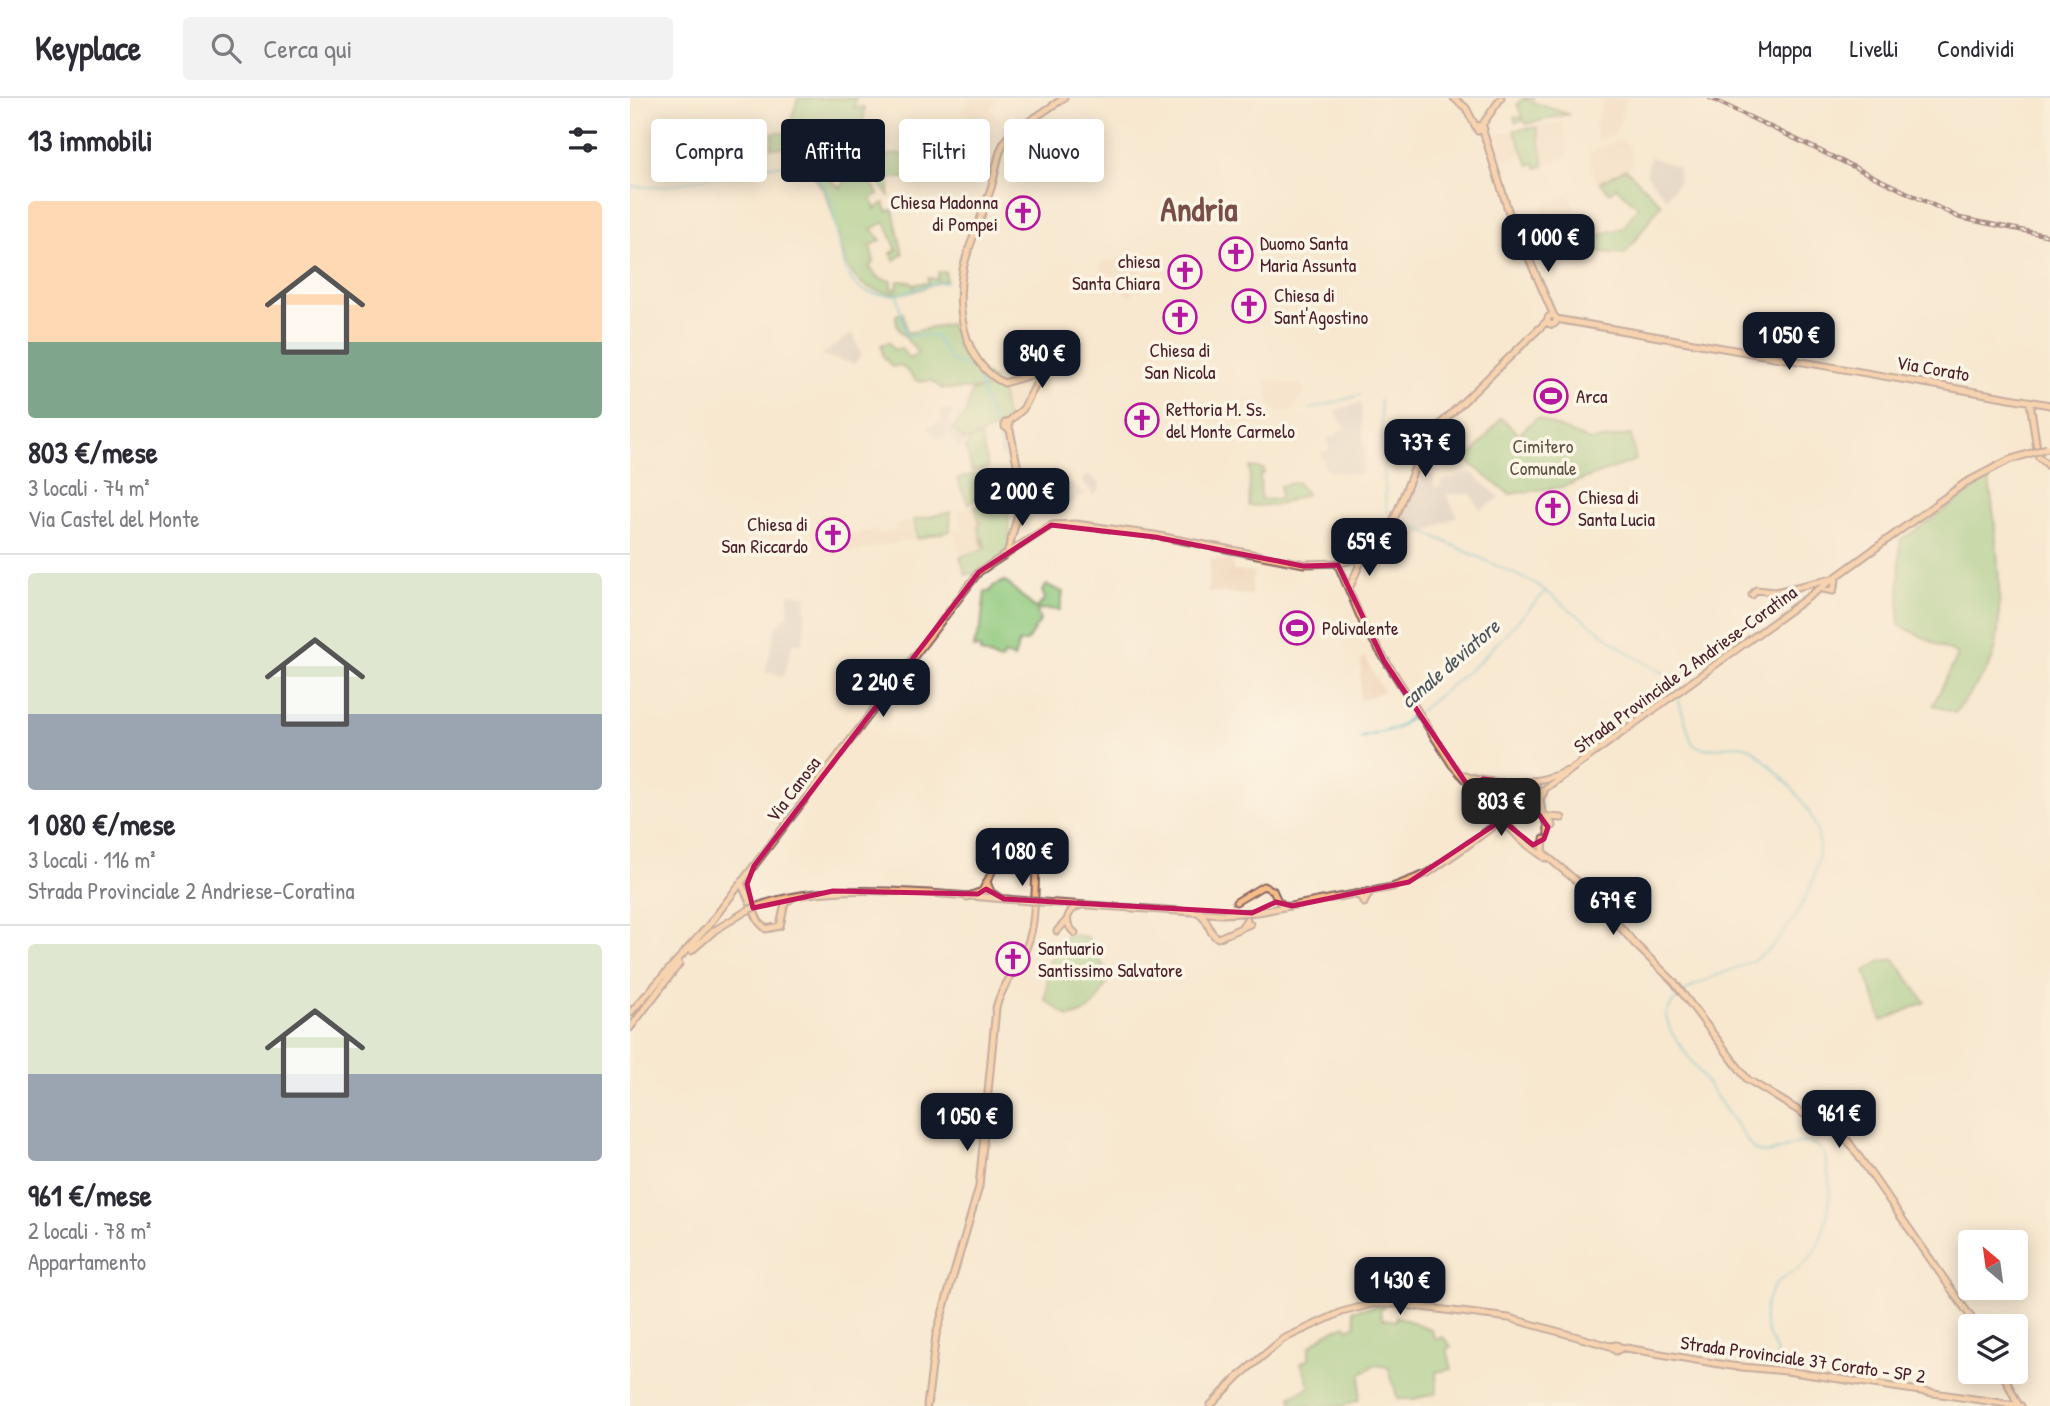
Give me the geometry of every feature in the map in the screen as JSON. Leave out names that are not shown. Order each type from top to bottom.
[{"type":"main road","points":[[1007,554],[1017,518],[1020,479],[1008,425],[1023,409],[1037,375],[1001,382],[970,351],[960,300],[965,261],[993,185],[999,154],[1008,137],[1064,98]]},
{"type":"main road","points":[[1481,127],[1501,98]]},
{"type":"main road","points":[[1338,564],[1364,555],[1387,534],[1396,518],[1427,437],[1554,320],[1507,212],[1481,127],[1459,100]]},
{"type":"main road","name":"Via Corato","points":[[1554,320],[2019,400],[2029,404]]},
{"type":"main road","points":[[2050,405],[2029,404],[2038,456],[2050,467]]},
{"type":"main road","name":"Strada Provinciale 2 Andriese-Coratina","points":[[632,1025],[680,963],[714,931],[756,907],[801,894],[841,891],[946,895],[1223,914],[1263,911],[1354,895],[1418,878],[1552,785],[1975,476],[2009,460],[2048,447]]},
{"type":"main road","points":[[1349,589],[1362,559],[1382,542],[1396,518]]},
{"type":"main road","name":"Via Canosa","points":[[630,1013],[727,901],[979,572],[1051,525],[1069,524],[1150,536],[1303,566],[1338,564]]},
{"type":"main road","points":[[1338,564],[1362,559]]},
{"type":"main road","points":[[1338,564],[1365,628],[1456,771],[1524,842],[1557,866]]},
{"type":"main road","points":[[1756,594],[1808,586],[1838,576]]},
{"type":"main road","points":[[1808,586],[1814,589],[1811,596]]},
{"type":"main road","points":[[1456,771],[1478,779],[1532,781],[1555,776],[1582,763]]},
{"type":"main road","points":[[1467,785],[1478,779]]},
{"type":"main road","points":[[1476,793],[1478,779]]},
{"type":"main road","points":[[1511,781],[1528,792],[1534,791],[1536,786],[1532,781]]},
{"type":"main road","points":[[1548,833],[1540,800],[1552,785]]},
{"type":"main road","points":[[1517,810],[1523,801],[1522,788]]},
{"type":"main road","points":[[1517,810],[1533,807],[1553,826],[1535,851]]},
{"type":"main road","points":[[1545,816],[1562,818]]},
{"type":"main road","points":[[1524,842],[1533,845],[1542,842]]},
{"type":"main road","points":[[1542,842],[1543,853],[1592,894],[1684,995],[1747,1079],[1848,1141],[1969,1314]]},
{"type":"main road","points":[[927,1406],[936,1335],[979,1187],[994,1018],[1001,992],[1021,959],[1033,929],[1036,869],[999,867],[991,870],[980,892],[966,897]]},
{"type":"main road","points":[[747,893],[748,874]]},
{"type":"main road","points":[[986,879],[990,892],[1004,899]]},
{"type":"main road","points":[[741,883],[759,922],[766,929],[780,926],[785,903],[801,894]]},
{"type":"main road","points":[[1239,900],[1263,887],[1273,890],[1281,904],[1292,906]]},
{"type":"main road","points":[[727,901],[738,893],[747,893]]},
{"type":"main road","points":[[1263,911],[1272,906],[1275,897]]},
{"type":"main road","points":[[1054,902],[1063,909],[1074,933]]},
{"type":"main road","points":[[756,907],[773,905],[783,913]]},
{"type":"main road","points":[[1057,931],[1067,922],[1072,908],[1084,905]]},
{"type":"main road","points":[[1197,912],[1209,925],[1211,933],[1218,938],[1247,925]]},
{"type":"main road","points":[[1209,925],[1212,918],[1223,914]]},
{"type":"main road","name":"Strada Provinciale 37 Corato - SP 2","points":[[1210,1406],[1239,1376],[1283,1339],[1342,1312],[1372,1304],[1404,1305],[1509,1318],[1616,1348],[2019,1406]]},
{"type":"main road","points":[[2008,1384],[2019,1406]]},
{"type":"highlighted area","points":[[1051,525],[1155,537],[1303,566],[1338,565],[1384,661],[1470,789],[1483,779],[1516,783],[1548,827],[1544,839],[1533,845],[1502,820],[1409,882],[1292,906],[1276,902],[1252,913],[1004,899],[986,889],[978,894],[833,891],[753,908],[747,884],[754,866],[979,572]]},
{"type":"shaded area","points":[[971,98],[996,100],[991,108],[1001,121],[991,127],[990,119],[974,119],[962,113]]},
{"type":"shaded area","points":[[1605,98],[1627,98],[1614,137],[1608,136],[1597,141],[1596,124]]},
{"type":"shaded area","points":[[1562,123],[1569,155],[1544,166],[1536,129],[1539,126]]},
{"type":"shaded area","points":[[1523,129],[1530,151],[1493,164],[1487,136]]},
{"type":"shaded area","points":[[1619,140],[1628,145],[1633,165],[1596,183],[1588,153]]},
{"type":"shaded area","points":[[1650,157],[1678,167],[1679,182],[1666,198],[1646,174]]},
{"type":"shaded area","points":[[1569,194],[1586,239],[1552,241],[1539,204],[1560,200]]},
{"type":"shaded area","points":[[1137,255],[1141,271],[1131,296],[1124,294],[1125,286],[1116,284],[1115,275],[1102,272],[1100,263]]},
{"type":"shaded area","points":[[853,333],[861,355],[854,364],[821,355]]},
{"type":"shaded area","points":[[1030,377],[1037,378],[1023,406],[1010,417],[1001,385]]},
{"type":"shaded area","points":[[1265,379],[1302,386],[1304,395],[1299,396],[1291,413],[1278,412],[1271,406]]},
{"type":"shaded area","points":[[1361,403],[1365,455],[1361,475],[1326,471],[1321,452],[1329,451],[1327,438],[1338,435],[1338,431],[1345,429],[1335,410]]},
{"type":"shaded area","points":[[941,410],[952,410],[950,428],[965,441],[964,446],[959,447],[948,434],[939,440],[928,427],[941,421]]},
{"type":"shaded area","points":[[1471,472],[1500,498],[1480,510],[1471,494],[1446,494],[1457,516],[1401,545],[1393,532],[1413,479],[1432,475],[1436,488],[1441,486],[1440,481]]},
{"type":"shaded area","points":[[1087,475],[1099,483],[1100,489],[1091,497],[1091,490],[1069,505],[1057,495],[1063,481],[1070,486],[1072,483],[1085,494],[1090,490],[1082,481]]},
{"type":"shaded area","points":[[975,506],[986,548],[960,555],[953,530],[962,528],[958,510]]},
{"type":"shaded area","points":[[910,521],[914,539],[848,553],[844,537],[877,529],[879,535],[895,531],[894,525]]},
{"type":"shaded area","points":[[1210,559],[1233,561],[1233,571],[1253,572],[1251,595],[1208,592]]},
{"type":"shaded area","points":[[789,593],[807,596],[803,643],[793,643],[784,677],[765,672],[776,627],[788,614]]},
{"type":"shaded area","points":[[1365,657],[1383,691],[1359,702],[1362,658]]},
{"type":"green space","points":[[798,98],[856,98],[854,108],[864,107],[864,119],[791,119]]},
{"type":"green space","points":[[1523,98],[1534,98],[1526,100],[1568,114],[1526,124],[1524,120],[1515,123],[1514,117],[1523,118],[1517,105]]},
{"type":"green space","points":[[1537,127],[1544,166],[1537,168],[1535,163],[1529,165],[1514,130]]},
{"type":"green space","points":[[773,133],[781,133],[781,148],[771,148]]},
{"type":"green space","points":[[899,154],[899,178],[890,178],[889,196],[879,182],[885,182],[885,155]]},
{"type":"green space","points":[[1626,169],[1661,204],[1625,254],[1592,251],[1594,236],[1623,228],[1638,207],[1616,187],[1610,193],[1600,182]]},
{"type":"green space","points":[[817,182],[832,182],[841,188],[844,182],[873,182],[878,194],[871,199],[875,209],[884,203],[887,211],[893,210],[903,254],[894,260],[891,253],[897,250],[885,222],[871,229],[881,240],[870,246],[874,262],[869,267],[879,278],[891,281],[891,289],[897,289],[898,281],[912,282],[915,288],[915,284],[928,283],[928,278],[938,279],[938,272],[946,272],[946,280],[905,293],[878,291],[860,282],[849,268],[831,209]]},
{"type":"green space","points":[[903,313],[907,333],[950,324],[959,349],[966,348],[977,367],[994,379],[995,385],[985,389],[942,389],[932,381],[917,381],[901,365],[892,367],[883,356],[881,345],[889,342],[894,350],[901,348],[909,359],[918,353],[903,335],[896,321],[896,315]]},
{"type":"green space","points":[[1000,386],[1007,419],[996,428],[965,441],[952,428],[965,416],[972,391]]},
{"type":"green space","name":"Cimitero Comunale","points":[[1501,418],[1519,434],[1537,418],[1590,441],[1631,435],[1636,460],[1562,487],[1509,494],[1467,461]]},
{"type":"green space","points":[[981,437],[988,468],[972,471],[966,448],[971,439]]},
{"type":"green space","points":[[1250,467],[1264,469],[1264,474],[1260,474],[1261,500],[1280,499],[1280,486],[1297,482],[1307,494],[1277,505],[1249,506]]},
{"type":"green space","points":[[984,472],[983,493],[968,504],[957,479]]},
{"type":"green space","points":[[1989,479],[1998,571],[1999,621],[1996,643],[1989,667],[1955,713],[1933,705],[1958,655],[1899,625],[1900,541]]},
{"type":"green space","points":[[975,506],[999,507],[1008,513],[1010,539],[1006,553],[977,572],[966,575],[960,557],[986,548],[983,537],[983,548]]},
{"type":"green space","points":[[951,512],[950,531],[917,539],[914,520]]},
{"type":"green space","points":[[1005,581],[1036,609],[1045,599],[1042,591],[1047,585],[1063,592],[1060,610],[1040,609],[1037,612],[1040,621],[1026,642],[1019,642],[1014,658],[1004,655],[1000,661],[980,652],[980,648],[973,648],[981,626],[985,591],[990,592],[993,586]]},
{"type":"green space","points":[[1067,934],[1088,937],[1110,978],[1091,1008],[1069,1017],[1045,1000],[1050,959]]},
{"type":"green space","points":[[1894,959],[1925,1002],[1882,1021],[1865,971],[1881,961]]},
{"type":"green space","points":[[1385,1305],[1380,1311],[1383,1319],[1396,1321],[1396,1316],[1431,1329],[1435,1339],[1443,1337],[1451,1346],[1447,1349],[1452,1369],[1436,1372],[1437,1393],[1414,1399],[1398,1399],[1388,1367],[1374,1365],[1361,1374],[1359,1400],[1343,1406],[1293,1406],[1291,1396],[1310,1387],[1301,1363],[1309,1359],[1309,1348],[1330,1331],[1346,1325],[1348,1329],[1356,1325],[1353,1310]]},
{"type":"waterway","points":[[630,186],[667,186],[772,166],[804,169],[818,178],[827,193],[846,269],[855,283],[868,292],[891,295],[946,282]]},
{"type":"waterway","points":[[897,295],[906,336],[935,335],[950,360],[977,371],[987,408],[997,428]]},
{"type":"waterway","points":[[1311,409],[1360,395]]},
{"type":"waterway","points":[[1380,400],[1386,507],[1392,516]]},
{"type":"waterway","points":[[998,432],[1003,456]]},
{"type":"waterway","name":"canale deviatore","points":[[1397,519],[1536,584],[1630,654],[1665,674],[1676,689]]},
{"type":"waterway","name":"canale deviatore","points":[[1420,711],[1479,662],[1545,592]]},
{"type":"waterway","points":[[1677,695],[1692,743],[1706,748],[1736,745],[1751,748],[1798,796],[1813,819],[1817,831],[1819,846],[1812,882],[1783,934],[1759,957],[1706,980],[1681,995],[1666,1016],[1671,1032],[1754,1150],[1769,1152],[1808,1143],[1822,1150],[1825,1158],[1829,1195],[1822,1234],[1811,1256],[1777,1284],[1766,1305],[1765,1323],[1779,1367]]},
{"type":"waterway","name":"canale deviatore","points":[[1360,738],[1397,728],[1415,714]]},
{"type":"railway","points":[[1710,98],[1960,218],[2050,236]]},
{"type":"place","name":"Chiesa Madonna di Pompei","points":[[1023,213]]},
{"type":"place","name":"Duomo Santa Maria Assunta","points":[[1236,254]]},
{"type":"place","name":"chiesa Santa Chiara","points":[[1185,272]]},
{"type":"place","name":"Chiesa di Sant'Agostino","points":[[1249,306]]},
{"type":"place","name":"Chiesa di San Nicola","points":[[1180,317]]},
{"type":"place","name":"Arca","points":[[1551,396]]},
{"type":"place","name":"Rettoria M. Ss. del Monte Carmelo","points":[[1142,420]]},
{"type":"place","name":"Chiesa di Santa Lucia","points":[[1553,508]]},
{"type":"place","name":"Chiesa di San Riccardo","points":[[833,535]]},
{"type":"place","name":"Polivalente","points":[[1297,628]]},
{"type":"place","name":"Santuario Santissimo Salvatore","points":[[1013,959]]},
{"type":"district","name":"Andria","points":[[1199,209]]}]
